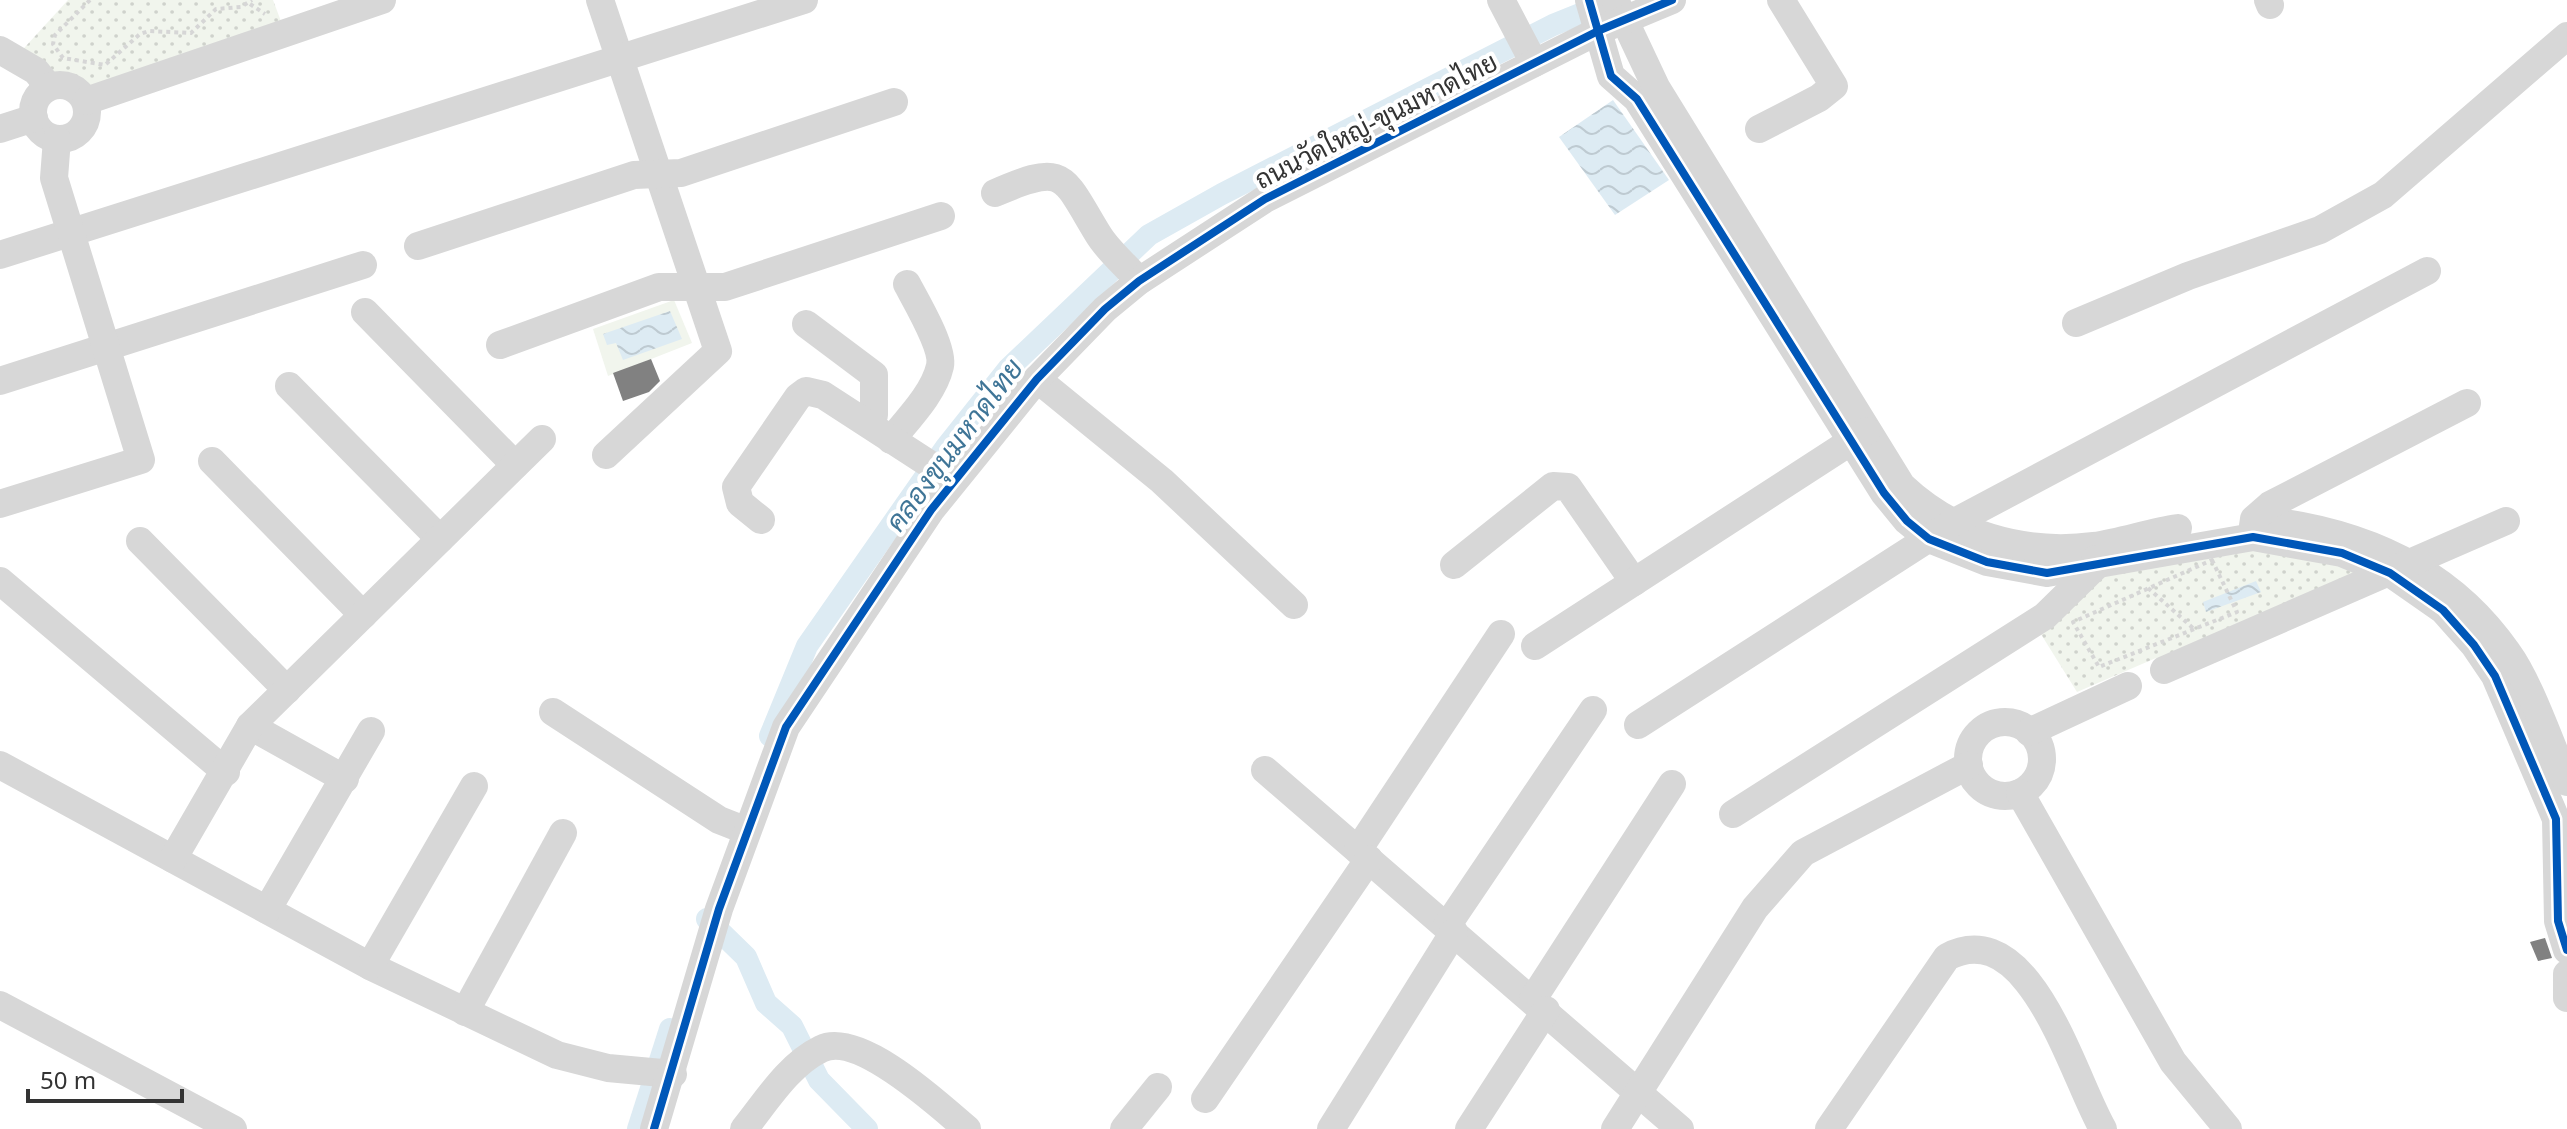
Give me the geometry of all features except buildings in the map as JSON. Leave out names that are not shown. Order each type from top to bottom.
[{"type":"street","points":[[86,101],[382,0]]},
{"type":"street","points":[[600,0],[718,345],[715,356],[606,455]]},
{"type":"street","points":[[0,255],[804,0]]},
{"type":"street","points":[[1589,0],[1613,17],[1646,93],[1860,436],[1884,493],[1907,521],[1940,531],[1987,562],[2047,573],[2095,556],[2253,528],[2401,569],[2462,597],[2510,655],[2567,782]]},
{"type":"street","name":"ถนนวัดใหญ่-ขุนมหาดไทย","points":[[654,1129],[666,1074],[719,909],[735,827],[786,727],[947,476],[1134,275],[1265,199],[1530,56],[1613,17],[1672,0]]},
{"type":"street","points":[[1759,129],[1819,98],[1834,86],[1781,0]]},
{"type":"street","points":[[1506,8],[1530,56]]},
{"type":"street","points":[[2076,323],[2188,276],[2320,230],[2383,195],[2567,36]]},
{"type":"street","points":[[0,50],[36,71],[49,87]]},
{"type":"street","points":[[67,85],[86,101],[86,120],[82,129],[66,139],[57,139],[40,131],[34,118],[36,98],[49,87],[67,85]]},
{"type":"street","points":[[418,246],[634,175],[681,173],[894,102]]},
{"type":"street","points":[[0,129],[34,118]]},
{"type":"street","points":[[0,504],[141,460],[54,178],[57,139]]},
{"type":"street","points":[[995,193],[1030,178],[1054,176],[1068,181],[1100,238],[1134,275]]},
{"type":"street","points":[[500,345],[659,287],[725,287],[941,216]]},
{"type":"street","points":[[0,381],[363,265]]},
{"type":"street","points":[[1638,725],[1940,531],[2427,271]]},
{"type":"street","points":[[889,438],[929,391],[941,364],[936,345],[907,284]]},
{"type":"street","points":[[365,312],[515,465]]},
{"type":"street","points":[[806,324],[874,375],[874,415],[889,438]]},
{"type":"street","points":[[1037,379],[1162,481],[1294,605]]},
{"type":"street","points":[[289,386],[440,539]]},
{"type":"street","points":[[761,520],[740,503],[736,487],[798,397],[806,391],[815,391],[947,476]]},
{"type":"street","points":[[2253,528],[2270,505],[2467,403]]},
{"type":"street","points":[[1535,646],[1860,436]]},
{"type":"street","points":[[173,859],[250,726],[542,439]]},
{"type":"street","points":[[212,461],[363,615]]},
{"type":"street","points":[[1454,565],[1553,486],[1563,484],[1634,582]]},
{"type":"street","points":[[2164,670],[2506,521]]},
{"type":"street","points":[[140,541],[287,690]]},
{"type":"street","points":[[1733,814],[2045,616],[2095,556]]},
{"type":"street","points":[[2401,569],[2474,645],[2495,676],[2556,819],[2558,921],[2567,950]]},
{"type":"street","points":[[0,581],[226,772]]},
{"type":"street","points":[[1205,1099],[1364,854],[1501,634]]},
{"type":"street","points":[[2029,732],[2128,686]]},
{"type":"street","points":[[1331,1129],[1451,929],[1593,710]]},
{"type":"street","points":[[553,712],[735,827]]},
{"type":"street","points":[[2017,724],[2029,732],[2041,749],[2042,760],[2035,782],[2020,793],[1991,793],[1972,777],[1969,765],[1973,741],[1992,725],[2017,724]]},
{"type":"street","points":[[250,726],[345,779]]},
{"type":"street","points":[[267,910],[371,731]]},
{"type":"street","points":[[0,742],[58,796]]},
{"type":"street","points":[[0,765],[370,966],[557,1055],[608,1068],[666,1074]]},
{"type":"street","points":[[1615,1129],[1755,908],[1803,853],[1969,765]]},
{"type":"street","points":[[1265,770],[1540,1004],[1637,1095],[1680,1129]]},
{"type":"street","points":[[1469,1129],[1672,784]]},
{"type":"street","points":[[370,966],[474,786]]},
{"type":"street","points":[[2020,793],[2173,1062],[2228,1129]]},
{"type":"street","points":[[465,1012],[563,833]]},
{"type":"street","points":[[1829,1129],[1947,957],[1963,948],[1979,949],[2012,962],[2037,992],[2103,1129]]},
{"type":"street","points":[[2567,974],[2567,998]]},
{"type":"street","points":[[0,1005],[233,1129]]},
{"type":"street","points":[[744,1129],[792,1070],[822,1047],[847,1048],[902,1075],[967,1129]]},
{"type":"street","points":[[1124,1129],[1158,1087]]},
{"type":"path","points":[[90,0],[55,35],[53,44],[63,58],[97,65],[105,65],[140,34],[149,31],[191,33],[216,9],[241,7],[252,0]]},
{"type":"path","points":[[2212,560],[2237,612],[2099,667],[2073,622],[2148,588],[2212,560]]},
{"type":"path","points":[[2148,588],[2194,630]]},
{"type":"shaded area","points":[[68,0],[273,0],[285,32],[81,94],[58,85],[15,58]]},
{"type":"shaded area","points":[[674,300],[692,343],[608,376],[593,329]]},
{"type":"shaded area","points":[[2253,537],[2390,573],[2164,670],[2156,658],[2077,692],[2034,623],[2096,566]]},
{"type":"water","points":[[1613,100],[1669,180],[1615,215],[1559,137]]},
{"type":"water","points":[[670,311],[682,339],[623,360],[616,343],[607,345],[603,334]]},
{"type":"water","points":[[2256,581],[2261,592],[2206,612],[2203,602]]},
{"type":"waterway","name":"คลองขุนมหาดไทย","points":[[770,736],[807,646],[946,447],[1008,369],[1149,235],[1222,194],[1553,25],[1605,4]]},
{"type":"waterway","points":[[707,919],[746,957],[766,1003],[792,1026],[819,1080],[867,1129]]},
{"type":"waterway","name":"คลองขุนมหาดไทย","points":[[638,1129],[670,1029]]},
{"type":"cycle path","points":[[1589,0],[1611,76],[1637,99],[1884,493],[1907,521],[1929,539],[1987,562],[2047,573],[2253,537],[2342,553],[2390,573],[2443,610],[2474,645],[2495,676],[2556,819],[2558,921],[2567,950]]},
{"type":"cycle path","points":[[654,1129],[719,909],[786,727],[931,510],[1037,379],[1105,309],[1139,281],[1265,199],[1600,30],[1672,0]]}]
